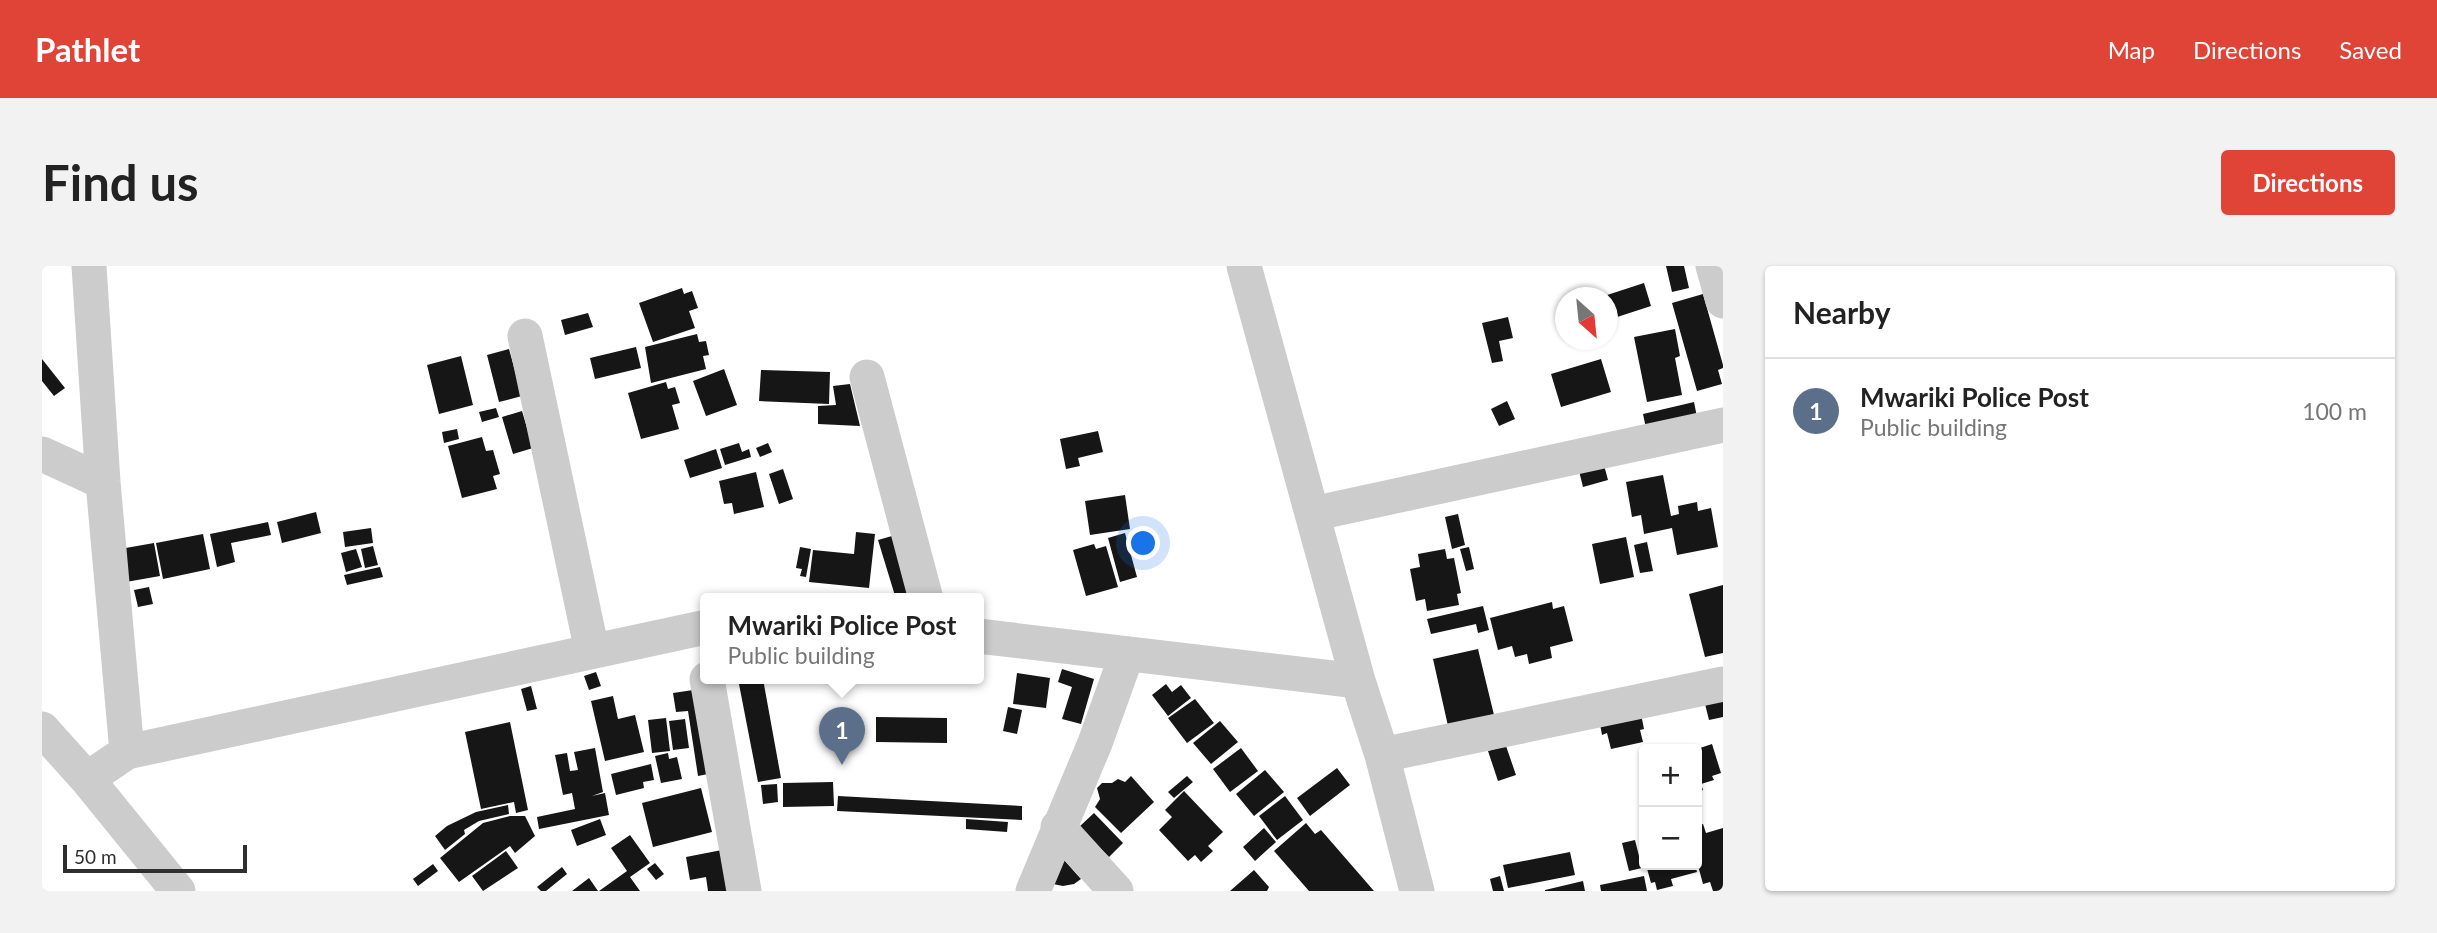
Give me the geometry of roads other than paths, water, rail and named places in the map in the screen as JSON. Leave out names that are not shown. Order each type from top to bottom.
[{"type":"street","points":[[89,266],[103,482],[127,752]]},
{"type":"street","points":[[1244,266],[1358,681],[1382,755],[1417,891]]},
{"type":"street","points":[[1713,266],[1723,301]]},
{"type":"street","points":[[526,336],[592,651]]},
{"type":"street","points":[[867,377],[924,593]]},
{"type":"street","points":[[1312,514],[1723,425]]},
{"type":"street","points":[[42,454],[103,482]]},
{"type":"street","points":[[87,779],[127,752],[700,627]]},
{"type":"street","points":[[984,637],[1358,681]]},
{"type":"street","points":[[1033,891],[1095,743],[1127,654]]},
{"type":"street","points":[[707,684],[744,891]]},
{"type":"street","points":[[1382,755],[1723,684]]},
{"type":"street","points":[[42,729],[87,779],[178,891]]},
{"type":"street","points":[[1058,827],[1116,891]]},
{"type":"place","name":"Mwariki Police Post","points":[[842,765]]}]
